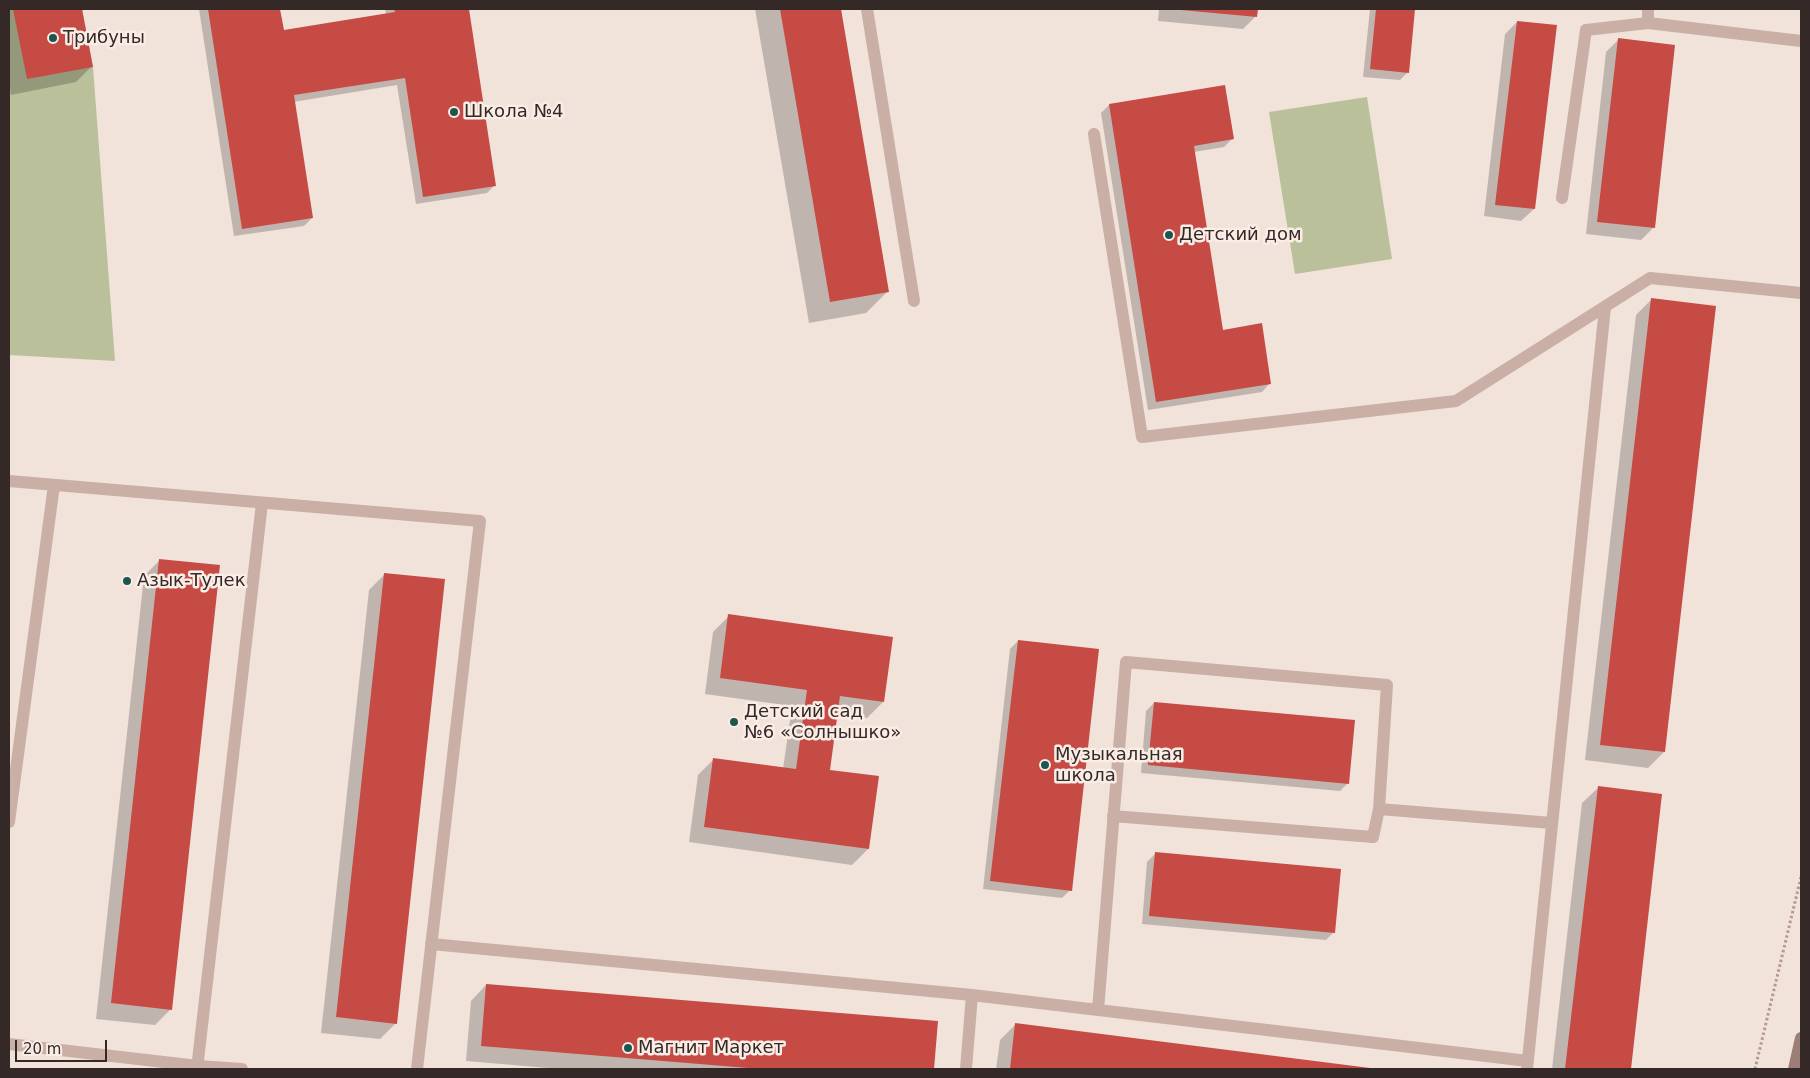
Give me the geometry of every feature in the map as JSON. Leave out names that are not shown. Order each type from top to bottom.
[{"type":"main road","points":[[1794,1069],[1801,1038]]},
{"type":"lane","points":[[867,9],[914,301]]},
{"type":"lane","points":[[1648,9],[1648,23]]},
{"type":"lane","points":[[1562,198],[1586,30],[1648,23],[1801,42]]},
{"type":"lane","points":[[1094,134],[1142,437],[1456,401],[1650,278],[1801,293]]},
{"type":"lane","points":[[431,944],[972,995],[1528,1065],[1605,307]]},
{"type":"lane","points":[[9,481],[480,522],[417,1069]]},
{"type":"lane","points":[[9,822],[54,485]]},
{"type":"lane","points":[[197,1068],[262,503]]},
{"type":"lane","points":[[1098,1010],[1113,816],[1126,662],[1388,685],[1379,809],[1374,837],[1113,816]]},
{"type":"lane","points":[[1379,809],[1552,823]]},
{"type":"lane","points":[[966,1069],[972,995]]},
{"type":"lane","points":[[9,1044],[197,1068],[242,1069]]},
{"type":"path","points":[[1755,1069],[1801,877]]},
{"type":"green space","points":[[9,9],[82,9],[93,67],[115,361],[9,355]]},
{"type":"green space","points":[[1367,97],[1392,259],[1295,274],[1269,112]]},
{"type":"building","name":"Трибуны","points":[[13,9],[82,9],[93,67],[27,79]]},
{"type":"building","points":[[208,9],[280,9],[284,30],[395,12],[394,9],[469,9],[496,186],[423,197],[405,78],[294,95],[313,218],[242,229]]},
{"type":"building","points":[[780,9],[841,9],[889,292],[830,302]]},
{"type":"building","points":[[1181,9],[1258,9],[1257,17]]},
{"type":"building","points":[[1376,9],[1415,9],[1409,73],[1370,69]]},
{"type":"building","points":[[1517,21],[1557,25],[1535,209],[1495,205]]},
{"type":"building","points":[[1618,38],[1675,45],[1655,228],[1597,222]]},
{"type":"building","name":"Детский дом","points":[[1225,85],[1234,139],[1194,146],[1223,330],[1262,323],[1271,384],[1156,402],[1109,104]]},
{"type":"building","points":[[1651,298],[1716,306],[1665,752],[1600,745]]},
{"type":"building","points":[[159,559],[220,565],[172,1010],[111,1003]]},
{"type":"building","points":[[384,573],[445,579],[397,1024],[336,1017]]},
{"type":"building","points":[[728,614],[893,637],[884,702],[840,696],[830,770],[879,776],[869,849],[704,827],[713,758],[796,769],[807,690],[720,678]]},
{"type":"building","name":"Музыкальная школа","points":[[1018,640],[1099,649],[1072,891],[990,881]]},
{"type":"building","points":[[1154,702],[1355,720],[1349,784],[1148,765]]},
{"type":"building","points":[[1598,786],[1662,794],[1631,1069],[1565,1069]]},
{"type":"building","points":[[1155,852],[1341,869],[1335,933],[1149,916]]},
{"type":"building","points":[[486,984],[938,1021],[934,1069],[760,1069],[481,1046]]},
{"type":"building","points":[[1015,1023],[1370,1068],[1370,1069],[1010,1069]]},
{"type":"place","name":"Трибуны","points":[[53,38]]},
{"type":"place","name":"Школа №4","points":[[454,112]]},
{"type":"place","name":"Детский дом","points":[[1169,235]]},
{"type":"place","name":"Азык-Тулек","points":[[127,581]]},
{"type":"place","name":"Детский сад №6 «Солнышко»","points":[[734,722]]},
{"type":"place","name":"Музыкальная школа","points":[[1045,765]]},
{"type":"place","name":"Магнит Маркет","points":[[628,1048]]}]
